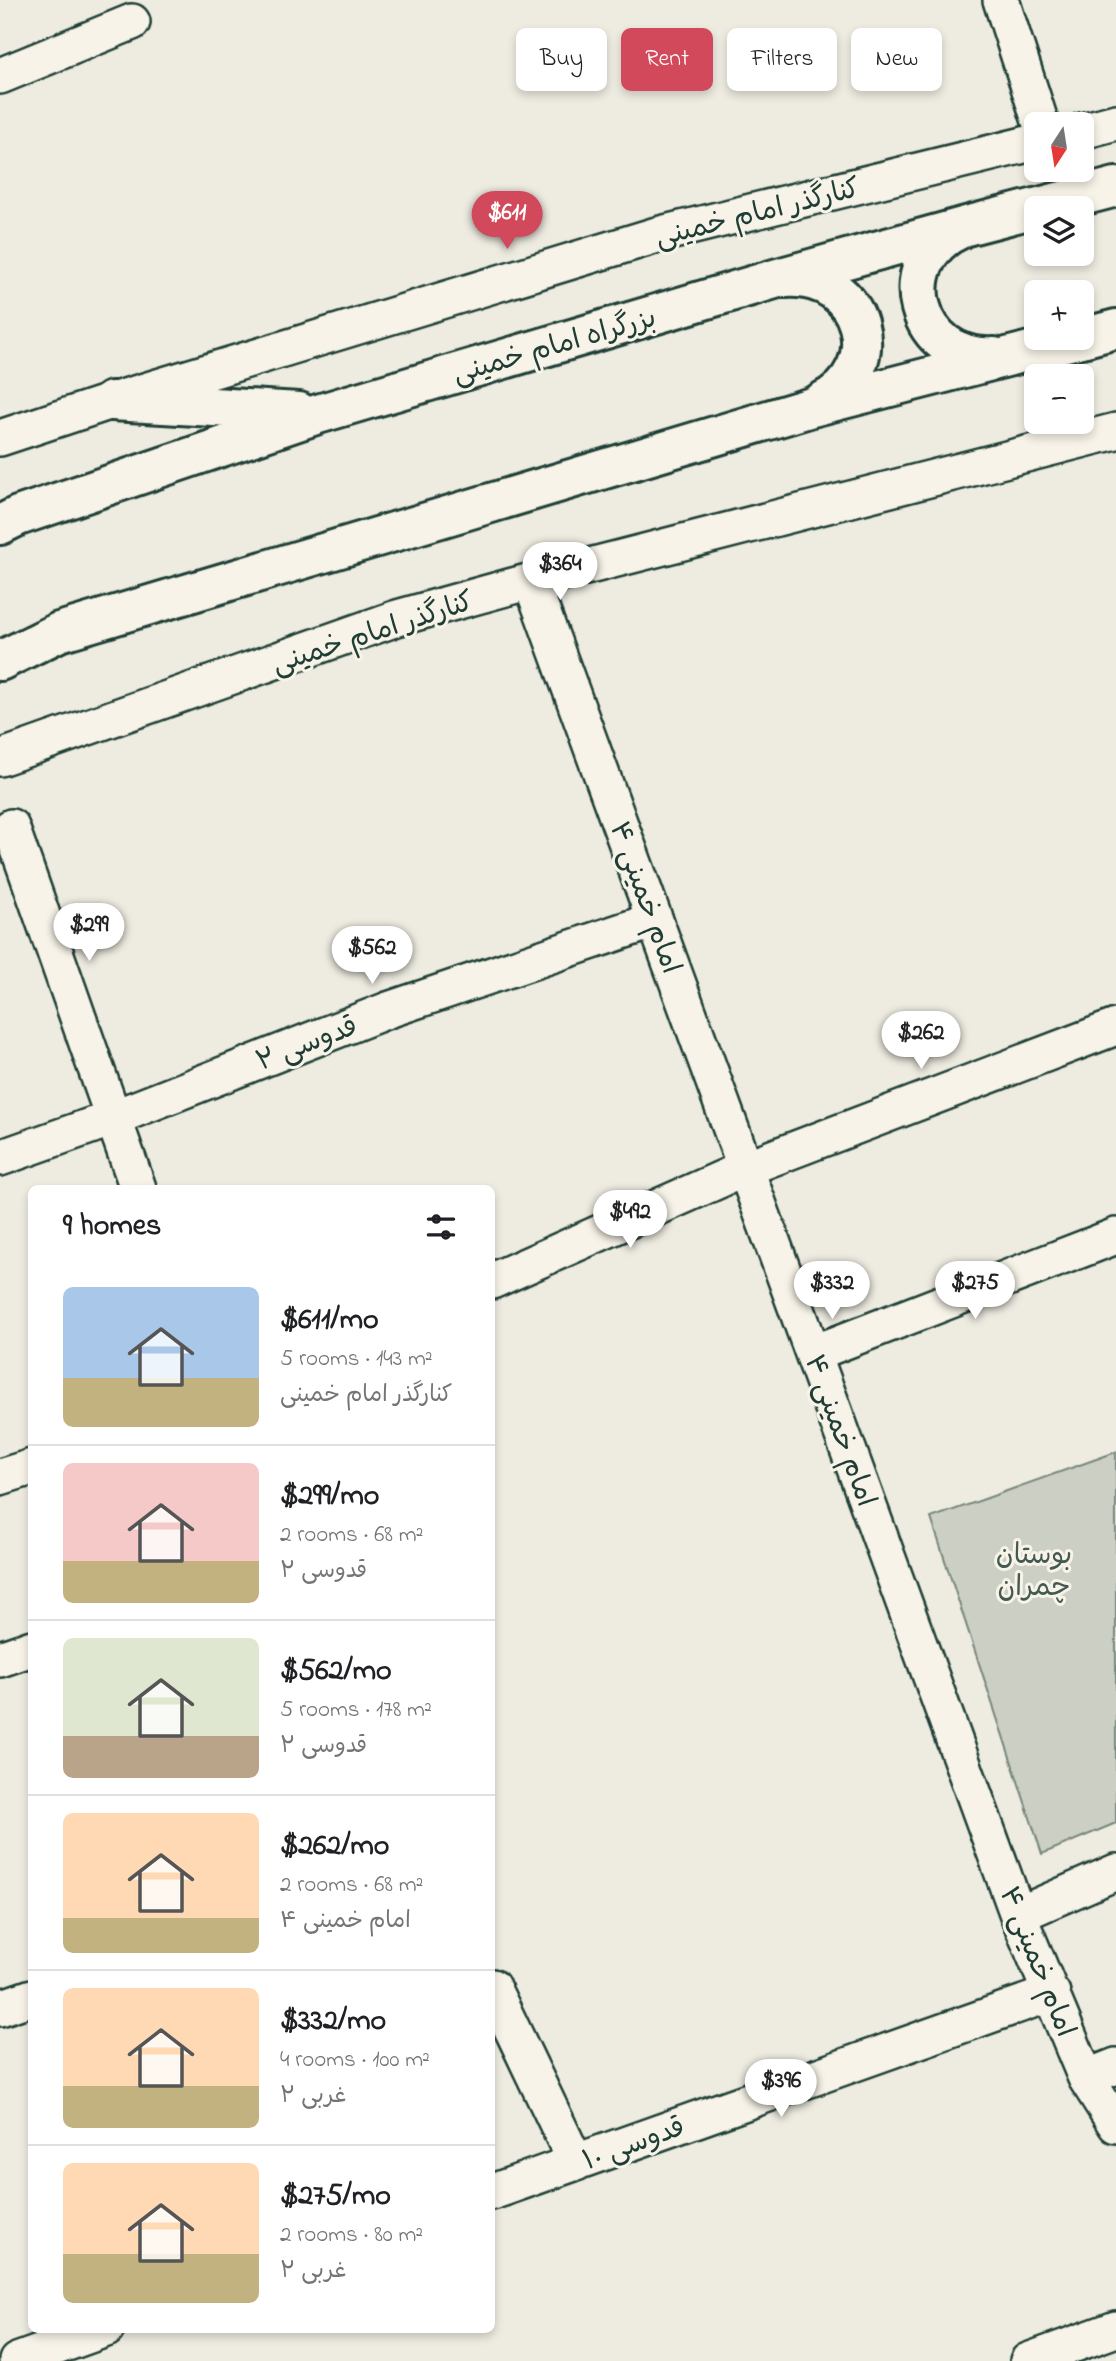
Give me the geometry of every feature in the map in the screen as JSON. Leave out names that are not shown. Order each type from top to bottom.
[{"type":"highway","name":"بزرگراه امام خمینی","points":[[0,525],[18,516],[318,414],[778,278],[1116,187]]},
{"type":"highway","points":[[970,225],[945,236],[928,256],[919,281],[920,307],[931,331],[951,349],[976,358],[1003,357]]},
{"type":"highway","points":[[778,278],[804,276],[829,285],[848,302],[860,325],[861,351],[853,376],[835,396],[812,407]]},
{"type":"highway","points":[[1094,335],[1116,329]]},
{"type":"highway","points":[[0,661],[59,632],[812,407],[1032,350]]},
{"type":"highway","points":[[112,401],[318,414]]},
{"type":"street","points":[[1001,0],[1037,112]]},
{"type":"street","points":[[0,76],[132,22]]},
{"type":"street","points":[[1094,128],[1116,122]]},
{"type":"street","name":"کنارگذر امام خمینی","points":[[0,438],[112,401],[657,235],[1024,145]]},
{"type":"street","name":"کنارگذر امام خمینی","points":[[0,758],[397,618],[1116,431]]},
{"type":"street","name":"امام خمینی ۴","points":[[531,581],[1018,1915],[1052,1993],[1101,2072],[1116,2125]]},
{"type":"street","points":[[11,827],[137,1185]]},
{"type":"street","name":"قدوسی ۲","points":[[0,1158],[113,1118],[388,1010],[655,920]]},
{"type":"street","points":[[495,1280],[746,1168],[1116,1027]]},
{"type":"street","points":[[814,1353],[1116,1236]]},
{"type":"street","points":[[0,1477],[28,1468]]},
{"type":"street","points":[[0,1659],[28,1649]]},
{"type":"street","points":[[1018,1915],[1116,1872]]},
{"type":"street","points":[[495,1993],[576,2163]]},
{"type":"street","name":"قدوسی ۱۰","points":[[495,2191],[1052,1993]]},
{"type":"street","points":[[0,2008],[28,1998]]},
{"type":"street","points":[[1028,2361],[1116,2329]]},
{"type":"street","points":[[17,2361],[95,2333]]},
{"type":"green space","name":"بوستان چمران","points":[[1116,1452],[1116,1823],[1042,1854],[931,1518]]}]
